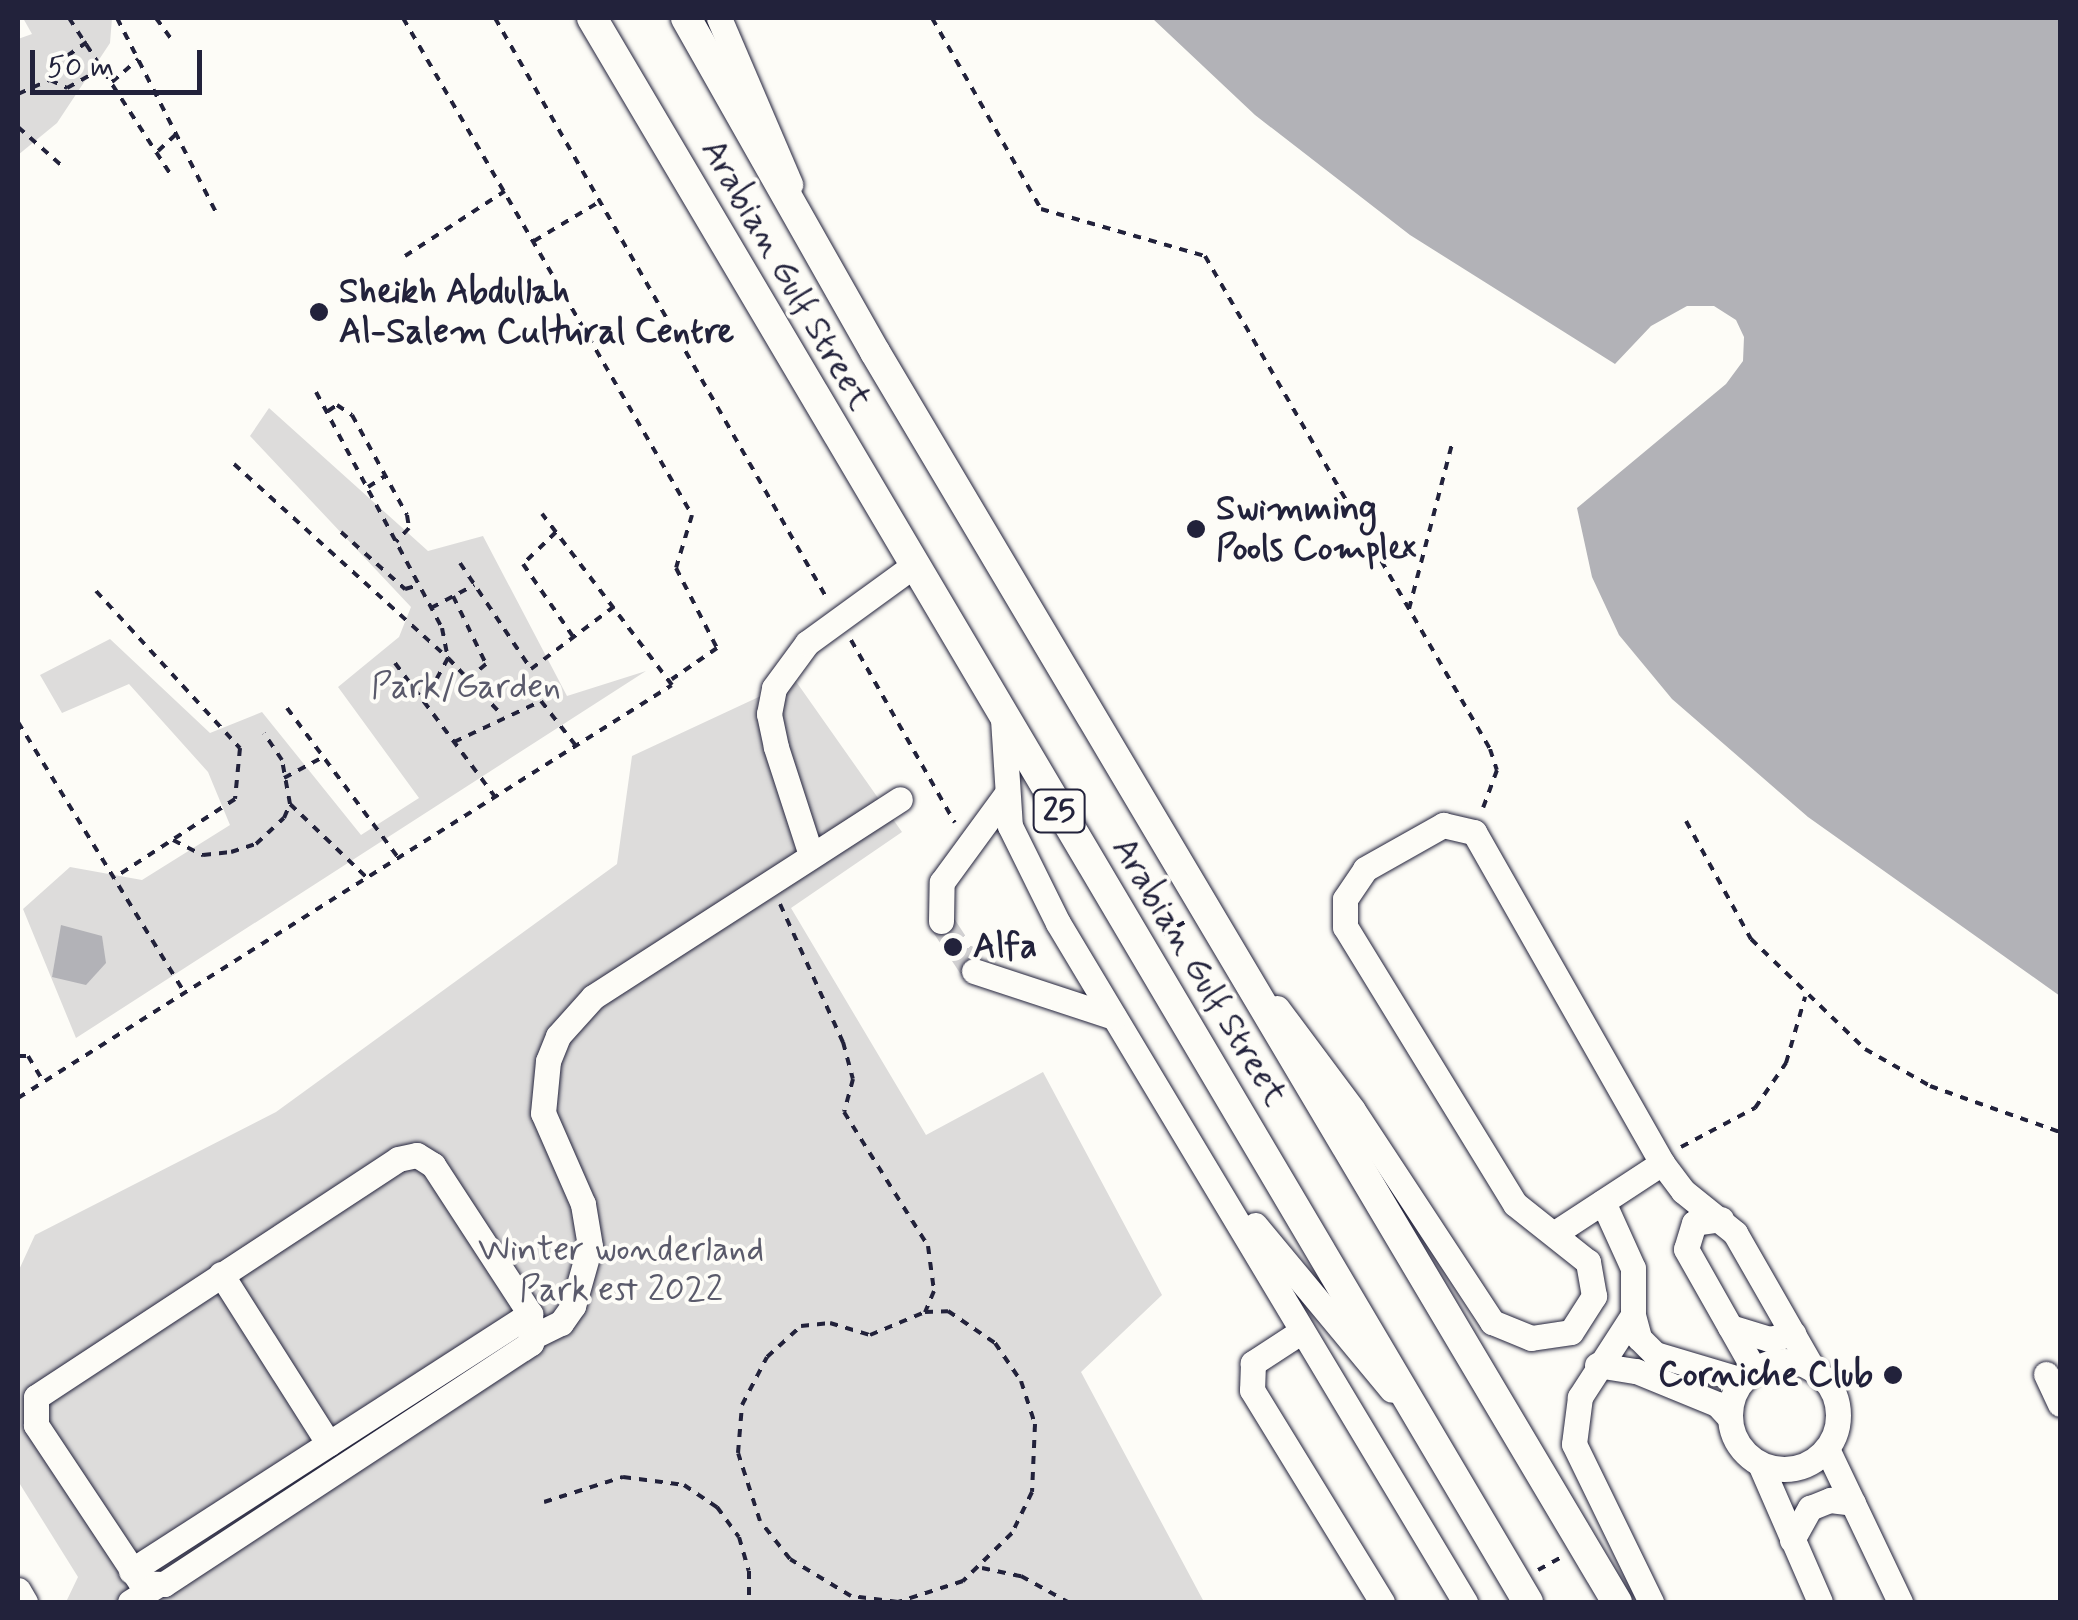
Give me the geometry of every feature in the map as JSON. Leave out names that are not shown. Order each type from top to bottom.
[{"type":"main road","name":"Arabian Gulf Street","points":[[592,18],[1522,1592]]},
{"type":"main road","name":"Arabian Gulf Street","points":[[686,18],[802,222],[1617,1602]]},
{"type":"lane","points":[[719,18],[784,164],[802,222]]},
{"type":"lane","points":[[811,855],[769,714],[789,660],[913,566]]},
{"type":"lane","points":[[1003,719],[1005,796],[1010,826],[1058,923],[1465,1602]]},
{"type":"lane","points":[[941,921],[942,882],[1005,796]]},
{"type":"lane","points":[[132,1571],[328,1444],[532,1326],[561,1323],[573,1306],[590,1246],[583,1204],[544,1113],[548,1061],[558,1036],[593,997],[900,799]]},
{"type":"lane","points":[[1230,948],[1354,1110],[1492,1322],[1509,1332],[1560,1338],[1589,1310],[1594,1271],[1555,1233],[1516,1204],[1346,927],[1345,899],[1365,869],[1444,825],[1469,829],[1481,838],[1662,1163],[1683,1191],[1721,1219],[1813,1369],[1835,1397],[1838,1415],[1827,1448],[1789,1469],[1760,1464]]},
{"type":"lane","points":[[974,970],[1114,1017]]},
{"type":"lane","points":[[1172,1113],[1311,1300],[1426,1428]]},
{"type":"lane","points":[[156,1586],[132,1571],[36,1425],[33,1406],[43,1390],[398,1159],[417,1154],[433,1164],[532,1326]]},
{"type":"lane","points":[[1555,1233],[1662,1163]]},
{"type":"lane","points":[[1603,1202],[1632,1268],[1632,1315],[1638,1338],[1655,1354],[1748,1374],[1783,1360],[1813,1369]]},
{"type":"lane","points":[[1721,1219],[1694,1223],[1686,1250],[1730,1328],[1748,1374],[1729,1417]]},
{"type":"lane","points":[[221,1274],[328,1444]]},
{"type":"lane","points":[[1632,1315],[1598,1365],[1576,1412],[1574,1444],[1651,1602]]},
{"type":"lane","points":[[130,1602],[520,1354],[532,1326]]},
{"type":"lane","points":[[1730,1328],[1769,1338],[1792,1334]]},
{"type":"lane","points":[[1302,1331],[1253,1363],[1252,1390],[1382,1602]]},
{"type":"lane","points":[[1598,1365],[1636,1371],[1717,1404],[1729,1417],[1738,1444],[1760,1464],[1820,1602]]},
{"type":"lane","points":[[2046,1374],[2060,1404]]},
{"type":"lane","points":[[1827,1448],[1900,1602]]},
{"type":"lane","points":[[1792,1540],[1810,1508],[1830,1500],[1853,1503]]},
{"type":"lane","points":[[18,1590],[25,1602]]},
{"type":"path","points":[[117,18],[218,216]]},
{"type":"path","points":[[156,18],[172,40]]},
{"type":"path","points":[[18,1098],[665,692],[672,679],[717,648],[676,568],[692,515],[403,18]]},
{"type":"path","points":[[495,18],[968,844]]},
{"type":"path","points":[[932,18],[1042,209],[1204,256],[1498,770],[1495,790],[1469,829]]},
{"type":"path","points":[[72,19],[173,178]]},
{"type":"path","points":[[18,94],[50,80],[60,61],[87,42]]},
{"type":"path","points":[[112,82],[138,59]]},
{"type":"path","points":[[50,80],[67,88],[103,68]]},
{"type":"path","points":[[18,128],[61,165]]},
{"type":"path","points":[[157,152],[176,134]]},
{"type":"path","points":[[405,256],[505,191]]},
{"type":"path","points":[[534,240],[600,201]]},
{"type":"path","points":[[316,392],[431,608],[448,658],[424,702]]},
{"type":"path","points":[[326,412],[338,405],[352,414],[407,516],[408,528],[396,542]]},
{"type":"path","points":[[1409,609],[1452,444]]},
{"type":"path","points":[[234,464],[448,658],[502,716]]},
{"type":"path","points":[[367,488],[385,476]]},
{"type":"path","points":[[542,514],[672,679]]},
{"type":"path","points":[[341,532],[405,589],[419,585]]},
{"type":"path","points":[[556,532],[523,564],[574,638]]},
{"type":"path","points":[[460,563],[525,666],[539,667],[616,606]]},
{"type":"path","points":[[431,608],[474,585]]},
{"type":"path","points":[[96,591],[240,748],[235,799],[114,878]]},
{"type":"path","points":[[453,596],[486,664],[468,679]]},
{"type":"path","points":[[394,663],[496,798]]},
{"type":"path","points":[[454,742],[502,716],[541,701],[577,747]]},
{"type":"path","points":[[287,708],[398,859]]},
{"type":"path","points":[[18,722],[186,993]]},
{"type":"path","points":[[264,734],[282,760],[290,804],[367,878]]},
{"type":"path","points":[[284,778],[323,758]]},
{"type":"path","points":[[173,840],[203,855],[231,852],[271,833],[290,804]]},
{"type":"path","points":[[1686,821],[1751,939],[1805,997],[1865,1049],[1930,1086],[2060,1132]]},
{"type":"path","points":[[777,897],[843,1042],[853,1079],[844,1112],[928,1246],[934,1291],[925,1312]]},
{"type":"path","points":[[1141,946],[1208,910]]},
{"type":"path","points":[[1662,1163],[1694,1135],[1755,1108],[1786,1063],[1805,997]]},
{"type":"path","points":[[18,1056],[28,1056],[44,1082]]},
{"type":"path","points":[[925,1312],[958,1315],[995,1343],[1021,1381],[1036,1424],[1036,1470],[1024,1514],[982,1568],[920,1598],[875,1602],[808,1574],[774,1541],[742,1476],[738,1428],[752,1382],[792,1331],[820,1322],[882,1333],[925,1312]]},
{"type":"path","points":[[544,1502],[623,1478],[684,1486],[716,1507],[739,1537],[749,1571],[749,1602]]},
{"type":"path","points":[[1522,1592],[1583,1546]]},
{"type":"path","points":[[982,1568],[1021,1576],[1068,1602]]},
{"type":"green space","points":[[23,18],[112,18],[110,43],[57,123],[18,155],[18,39],[32,34]]},
{"type":"green space","name":"Park/Garden","points":[[269,408],[428,551],[483,536],[567,696],[646,671],[76,1038],[23,909],[70,867],[142,880],[230,825],[208,772],[129,684],[62,713],[40,675],[110,639],[210,733],[262,712],[361,835],[419,798],[338,687],[399,637],[411,607],[250,436]]},
{"type":"green space","name":"Winter wonderland Park est 2022","points":[[795,680],[902,832],[791,908],[926,1135],[1043,1072],[1162,1295],[1081,1372],[1204,1602],[66,1602],[78,1577],[18,1481],[18,1272],[35,1235],[276,1112],[617,864],[632,756]]},
{"type":"shaded area","points":[[1152,18],[2060,18],[2060,996],[1808,817],[1672,699],[1619,635],[1592,577],[1577,508],[1726,384],[1743,361],[1744,337],[1736,320],[1714,306],[1687,306],[1651,326],[1615,364],[1410,235],[1255,115]]},
{"type":"shaded area","points":[[61,925],[102,936],[106,963],[86,985],[52,977]]},
{"type":"tunnel","points":[[941,921],[974,971]]},
{"type":"place","name":"Sheikh Abdullah Al-Salem Cultural Centre","points":[[319,312]]},
{"type":"place","name":"Swimming Pools Complex","points":[[1196,529]]},
{"type":"place","name":"Alfa","points":[[953,947]]},
{"type":"place","name":"Corniche Club","points":[[1893,1375]]}]
